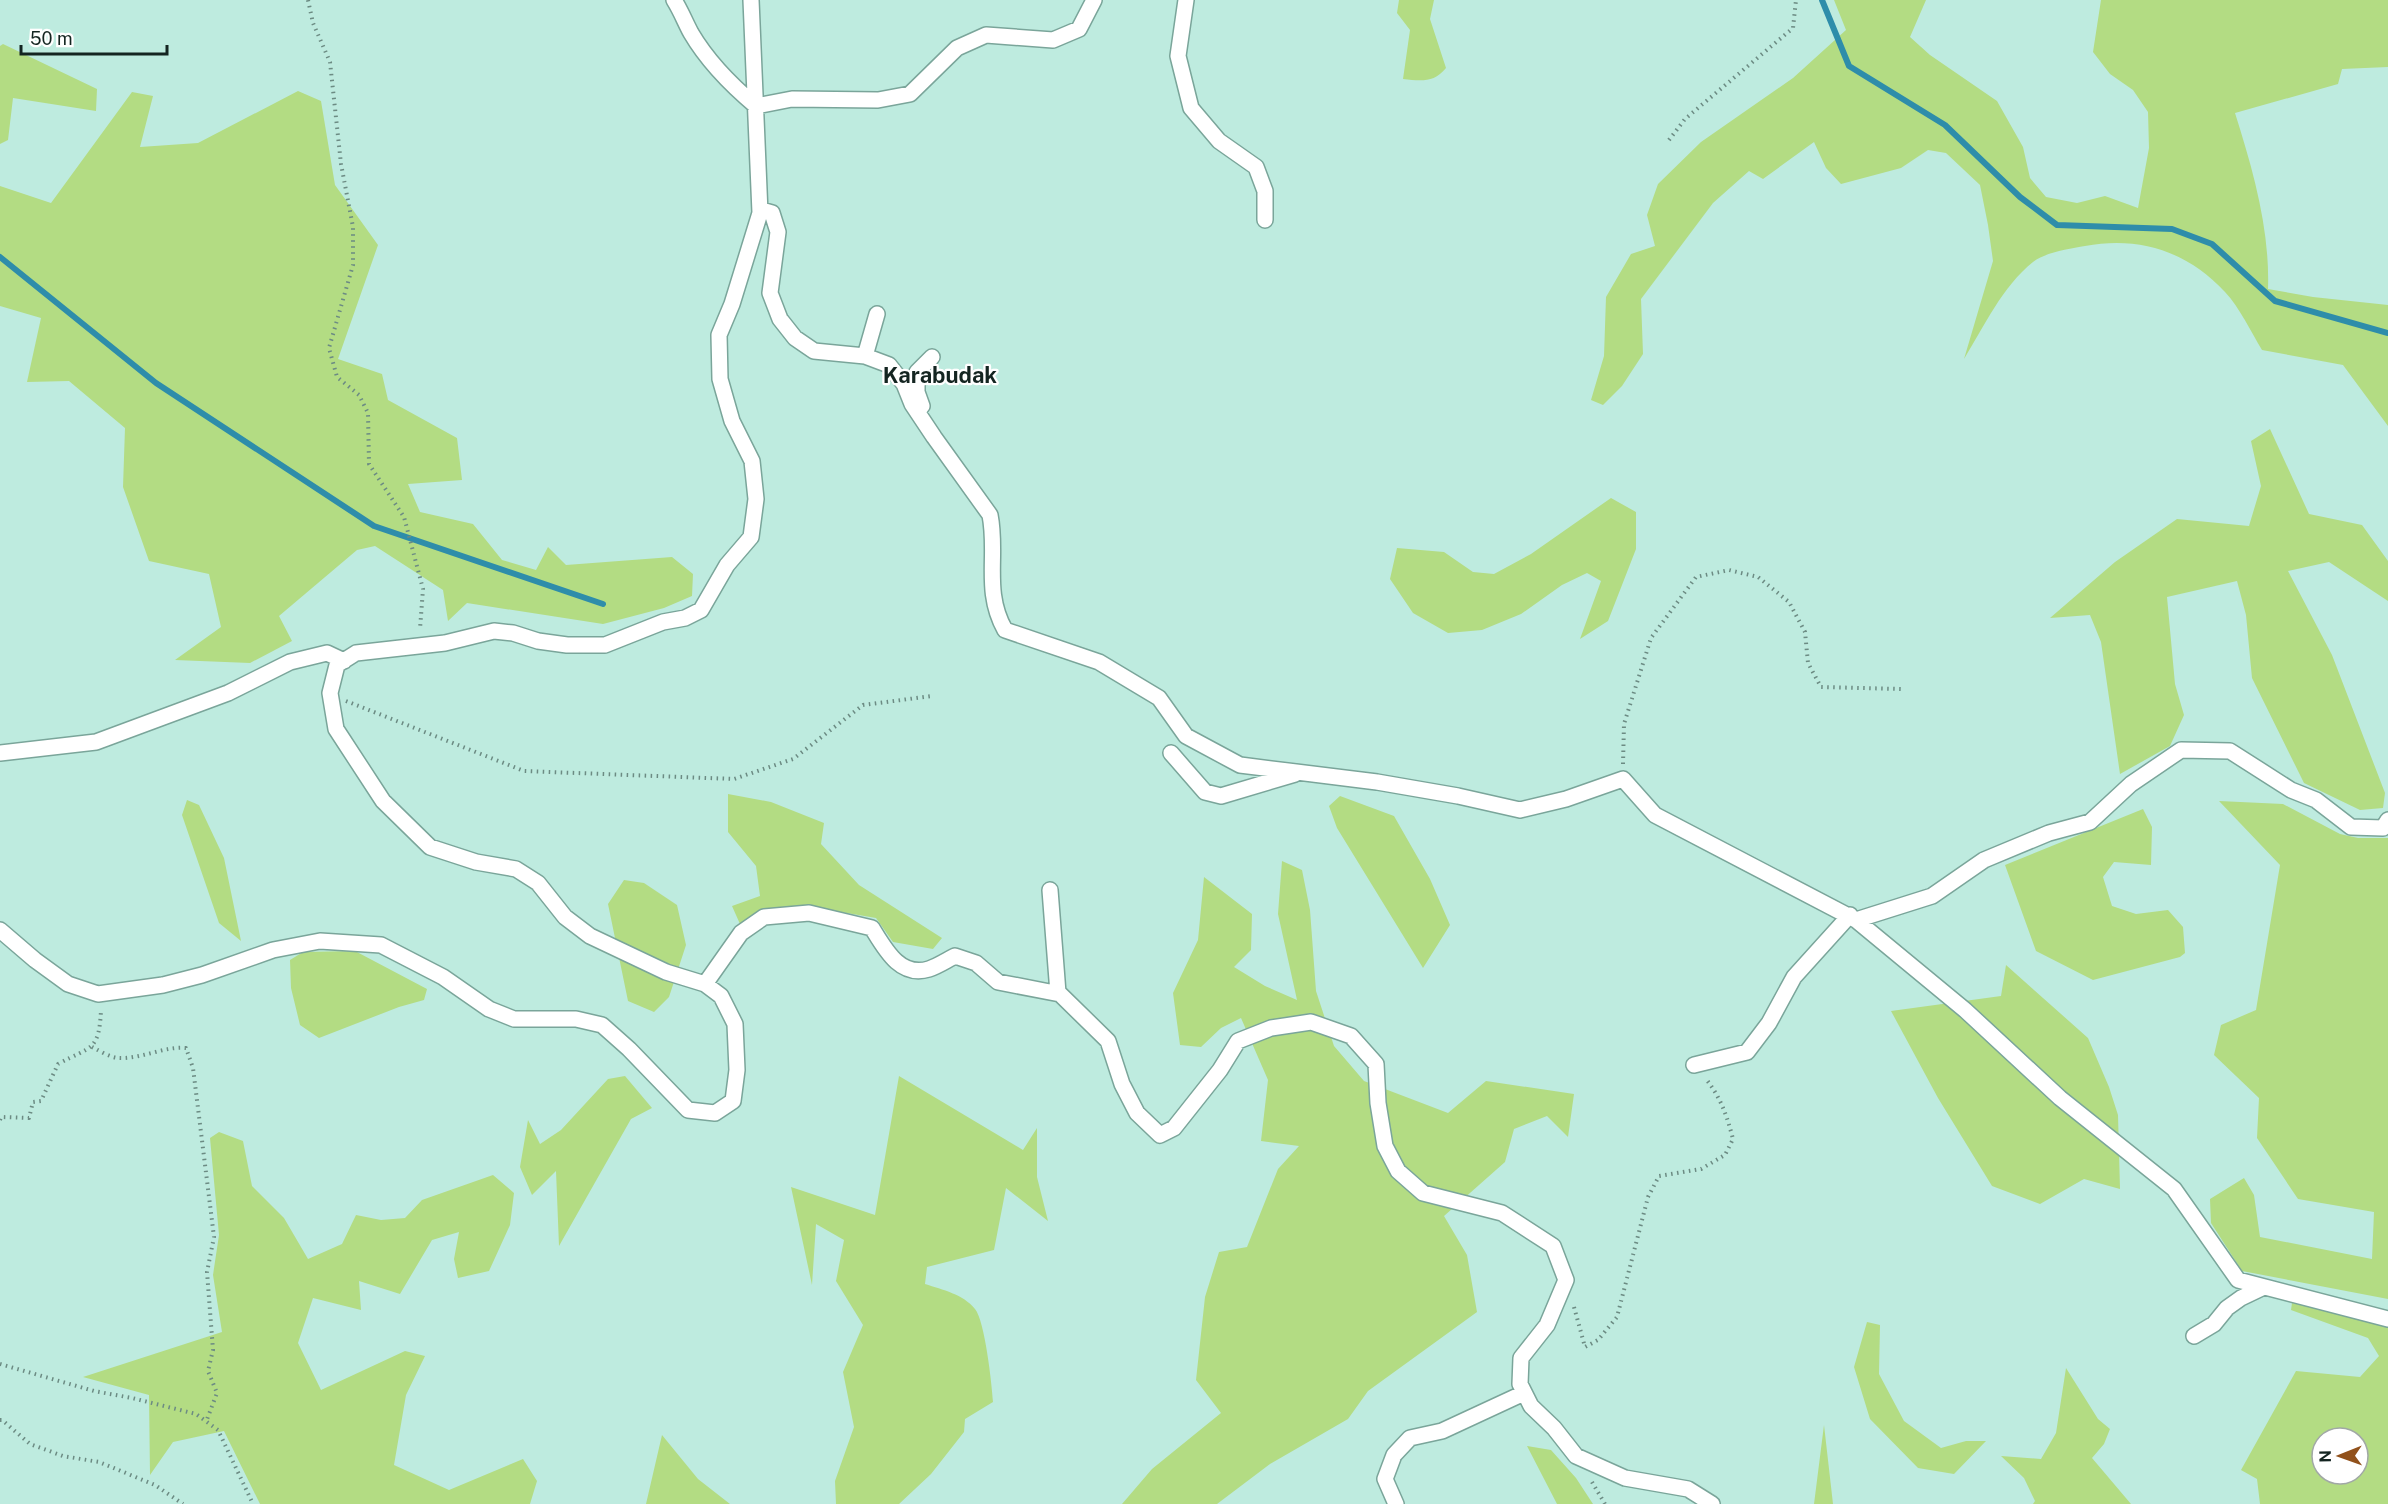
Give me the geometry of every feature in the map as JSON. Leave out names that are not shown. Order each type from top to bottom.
[{"type":"street","points":[[674,0],[691,33],[725,81],[756,106],[792,99],[878,100],[910,94],[957,48],[986,35],[1053,40],[1079,29],[1094,0]]},
{"type":"street","points":[[686,0],[686,21]]},
{"type":"street","points":[[0,930],[68,984],[98,994],[163,985],[202,975],[273,950],[320,941],[381,945],[443,977],[489,1009],[514,1019],[576,1019],[602,1025],[629,1048],[688,1110],[715,1113],[733,1101],[737,1070],[735,1024],[721,996],[705,984],[666,972],[590,936],[565,917],[538,883],[516,869],[476,862],[430,847],[383,801],[336,729],[330,693],[337,665],[356,653],[445,643],[494,631],[513,633],[548,642],[605,645],[663,622],[685,618],[701,610],[727,565],[751,537],[756,499],[752,461],[732,422],[720,380],[719,335],[732,304],[760,213],[751,0]]},
{"type":"street","points":[[1186,0],[1178,56],[1191,108],[1220,141],[1256,167],[1265,191],[1265,220]]},
{"type":"street","points":[[760,213],[765,211],[772,213],[778,232],[770,292],[780,319],[795,338],[814,351],[865,356],[889,365],[904,384],[912,404],[934,437],[990,515],[992,591],[996,614],[1005,630],[1099,662],[1159,698],[1186,736],[1240,765],[1401,786],[1520,810],[1566,799],[1623,779],[1655,815],[1853,918],[1965,1010],[2060,1098],[2174,1189],[2238,1280],[2388,1319]]},
{"type":"street","points":[[865,356],[878,314]]},
{"type":"street","points":[[932,357],[917,372],[917,392],[934,437]]},
{"type":"street","points":[[0,753],[96,742],[228,693],[290,662],[327,653],[344,661]]},
{"type":"street","points":[[1694,1065],[1747,1052],[1769,1023],[1794,977],[1853,918],[1932,896],[1984,860],[2049,833],[2090,822],[2131,784],[2181,750],[2230,751],[2291,790],[2316,800],[2351,827],[2383,828],[2388,820]]},
{"type":"street","points":[[1171,753],[1205,792],[1221,796],[1300,773]]},
{"type":"street","points":[[1050,890],[1058,993]]},
{"type":"street","points":[[705,984],[741,933],[764,917],[809,913],[872,928],[889,955],[907,969],[928,969],[955,956],[976,963],[998,982],[1058,993],[1108,1041],[1122,1084],[1137,1113],[1160,1135],[1174,1128],[1213,1079],[1238,1041],[1270,1028],[1311,1022],[1351,1036],[1376,1064],[1378,1103],[1385,1146],[1398,1171],[1423,1193],[1502,1213],[1553,1246],[1566,1280],[1547,1324],[1521,1358],[1520,1384],[1531,1406],[1554,1428],[1576,1456],[1625,1478],[1688,1489],[1712,1504]]},
{"type":"street","points":[[2194,1336],[2214,1324],[2227,1308],[2241,1298],[2264,1287]]},
{"type":"street","points":[[1396,1504],[1385,1479],[1394,1455],[1410,1437],[1442,1431],[1524,1393]]},
{"type":"path","points":[[308,0],[313,23],[330,62],[341,164],[353,227],[353,265],[329,348],[337,377],[359,395],[368,413],[369,464],[404,517],[423,589],[419,646]]},
{"type":"path","points":[[1669,140],[1685,119],[1793,28],[1796,0]]},
{"type":"path","points":[[1623,779],[1624,724],[1652,638],[1696,577],[1729,570],[1758,577],[1789,602],[1805,632],[1808,663],[1821,687],[1901,689]]},
{"type":"path","points":[[340,709],[344,700],[353,702],[524,771],[734,779],[793,759],[863,705],[932,696]]},
{"type":"path","points":[[0,1120],[1,1117],[29,1118],[33,1102],[41,1101],[58,1064],[92,1047],[100,1032],[102,1009],[107,992]]},
{"type":"path","points":[[92,1047],[118,1058],[152,1054],[175,1047],[186,1048],[194,1068],[214,1237],[207,1272],[213,1350],[208,1371],[217,1393],[206,1422]]},
{"type":"path","points":[[1566,1280],[1585,1347],[1598,1340],[1617,1317],[1648,1197],[1659,1176],[1701,1169],[1725,1155],[1733,1139],[1727,1117],[1718,1095],[1694,1065]]},
{"type":"path","points":[[0,1364],[94,1391],[196,1414],[218,1430],[253,1504]]},
{"type":"path","points":[[0,1420],[30,1444],[63,1456],[99,1462],[156,1485],[183,1504]]},
{"type":"green space","points":[[1399,0],[1434,0],[1430,19],[1446,68],[1432,79],[1403,79],[1410,30],[1397,13]]},
{"type":"green space","points":[[1834,0],[1926,0],[1910,37],[1930,55],[1997,101],[2023,147],[2030,178],[2046,197],[2077,203],[2105,196],[2138,208],[2149,148],[2148,112],[2133,90],[2110,74],[2093,52],[2101,0],[2388,0],[2388,67],[2342,69],[2338,84],[2235,113],[2259,200],[2266,244],[2268,289],[2313,297],[2388,305],[2388,426],[2343,365],[2262,350],[2236,305],[2210,278],[2195,266],[2178,257],[2143,245],[2105,243],[2085,246],[2051,253],[2033,262],[2003,295],[1964,359],[1993,261],[1980,185],[1946,153],[1928,150],[1901,168],[1841,184],[1826,168],[1814,142],[1763,179],[1749,171],[1713,203],[1641,299],[1643,354],[1622,386],[1603,405],[1591,400],[1604,356],[1606,297],[1631,254],[1655,246],[1647,215],[1658,184],[1701,142],[1793,78],[1846,30]]},
{"type":"green space","points":[[3,44],[97,89],[96,111],[13,98],[8,140],[0,144],[0,46]]},
{"type":"green space","points":[[298,91],[321,101],[335,185],[378,245],[338,359],[382,374],[388,400],[457,438],[462,480],[408,484],[420,512],[473,524],[502,560],[536,570],[548,547],[566,565],[672,557],[693,574],[692,596],[664,608],[603,624],[467,603],[448,621],[443,590],[375,546],[357,550],[279,616],[292,641],[250,663],[175,660],[221,627],[209,574],[149,561],[123,487],[125,428],[69,381],[27,382],[41,318],[0,306],[0,186],[51,203],[132,92],[153,96],[140,147],[198,143]]},
{"type":"green space","points":[[2270,429],[2309,514],[2362,525],[2388,561],[2388,601],[2329,562],[2288,571],[2332,655],[2385,793],[2383,808],[2360,810],[2304,783],[2252,678],[2246,615],[2237,581],[2167,597],[2175,684],[2184,715],[2170,746],[2120,774],[2101,642],[2090,615],[2050,618],[2115,562],[2177,519],[2249,526],[2261,486],[2251,441]]},
{"type":"green space","points":[[1611,498],[1636,512],[1636,549],[1608,621],[1580,639],[1601,581],[1587,573],[1562,585],[1521,614],[1482,630],[1448,633],[1413,613],[1390,579],[1397,548],[1444,552],[1473,572],[1494,574],[1531,554]]},
{"type":"green space","points":[[728,794],[771,802],[824,823],[821,844],[859,885],[942,938],[933,949],[893,942],[876,918],[806,906],[761,913],[740,924],[732,906],[760,896],[756,866],[728,832]]},
{"type":"green space","points":[[1340,796],[1394,816],[1430,879],[1450,925],[1423,968],[1337,828],[1329,806]]},
{"type":"green space","points":[[187,800],[199,805],[224,858],[241,941],[219,923],[182,815]]},
{"type":"green space","points":[[2219,801],[2283,804],[2340,834],[2358,838],[2388,838],[2388,1299],[2242,1271],[2211,1223],[2210,1199],[2244,1178],[2254,1195],[2260,1237],[2372,1259],[2374,1212],[2298,1199],[2257,1138],[2259,1098],[2214,1055],[2221,1025],[2256,1010],[2280,865]]},
{"type":"green space","points":[[2143,809],[2152,827],[2151,865],[2114,862],[2103,877],[2112,906],[2136,914],[2168,910],[2183,927],[2185,953],[2180,957],[2093,980],[2036,951],[2005,865]]},
{"type":"green space","points":[[1282,861],[1302,870],[1310,910],[1316,991],[1334,1046],[1364,1081],[1448,1113],[1486,1081],[1574,1094],[1568,1137],[1547,1116],[1514,1129],[1505,1162],[1444,1216],[1467,1255],[1477,1312],[1368,1391],[1348,1419],[1270,1464],[1217,1504],[1122,1504],[1152,1469],[1221,1413],[1196,1380],[1205,1297],[1219,1252],[1247,1247],[1278,1169],[1299,1146],[1261,1141],[1268,1080],[1241,1018],[1221,1028],[1201,1047],[1180,1045],[1173,993],[1198,940],[1204,877],[1252,914],[1251,950],[1234,967],[1265,986],[1297,1000],[1278,914]]},
{"type":"green space","points":[[624,880],[644,883],[677,905],[686,945],[669,997],[654,1012],[628,1001],[608,904]]},
{"type":"green space","points":[[355,951],[427,989],[424,1000],[399,1007],[319,1038],[300,1025],[291,988],[290,960],[303,952]]},
{"type":"green space","points":[[2006,965],[2088,1038],[2118,1115],[2120,1189],[2084,1179],[2040,1204],[1992,1186],[1938,1098],[1891,1011],[2001,996]]},
{"type":"green space","points":[[625,1076],[652,1108],[631,1119],[559,1246],[556,1171],[532,1195],[520,1167],[528,1120],[540,1144],[561,1130],[608,1079]]},
{"type":"green space","points":[[899,1076],[1023,1150],[1037,1128],[1037,1177],[1048,1221],[1006,1188],[994,1250],[927,1267],[925,1284],[965,1300],[979,1316],[993,1402],[965,1419],[964,1432],[931,1474],[899,1504],[836,1504],[835,1481],[854,1427],[843,1372],[863,1325],[836,1281],[844,1240],[816,1224],[812,1285],[791,1187],[875,1215]]},
{"type":"green space","points":[[219,1132],[243,1141],[252,1186],[284,1218],[308,1259],[342,1244],[356,1215],[381,1220],[405,1218],[422,1200],[493,1175],[514,1193],[510,1225],[489,1271],[458,1278],[454,1259],[459,1232],[432,1240],[400,1294],[359,1281],[361,1310],[313,1298],[298,1343],[321,1390],[405,1351],[425,1356],[406,1395],[394,1465],[449,1490],[523,1459],[537,1481],[530,1504],[260,1504],[224,1431],[173,1442],[150,1475],[149,1395],[83,1377],[222,1332],[213,1275],[219,1235],[210,1138]]},
{"type":"green space","points":[[2292,1303],[2388,1324],[2388,1504],[2260,1504],[2257,1479],[2241,1470],[2296,1371],[2360,1377],[2379,1356],[2368,1338],[2291,1310]]},
{"type":"green space","points":[[1867,1322],[1880,1325],[1879,1374],[1904,1421],[1941,1448],[1966,1441],[1986,1441],[1954,1474],[1918,1468],[1870,1419],[1854,1367]]},
{"type":"green space","points":[[2066,1368],[2098,1419],[2110,1429],[2104,1444],[2092,1458],[2131,1504],[2033,1504],[2035,1501],[2024,1478],[2001,1456],[2041,1459],[2056,1433]]},
{"type":"green space","points":[[1824,1425],[1833,1504],[1814,1504]]},
{"type":"green space","points":[[662,1435],[698,1479],[730,1504],[646,1504]]},
{"type":"green space","points":[[1527,1446],[1551,1450],[1576,1478],[1593,1504],[1557,1504]]},
{"type":"waterway","points":[[1822,0],[1849,66],[1945,125],[2020,197],[2057,225],[2172,229],[2212,244],[2275,301],[2388,333]]},
{"type":"waterway","points":[[0,257],[156,383],[374,526],[603,604]]},
{"type":"district","name":"Karabudak","points":[[940,375]]}]
